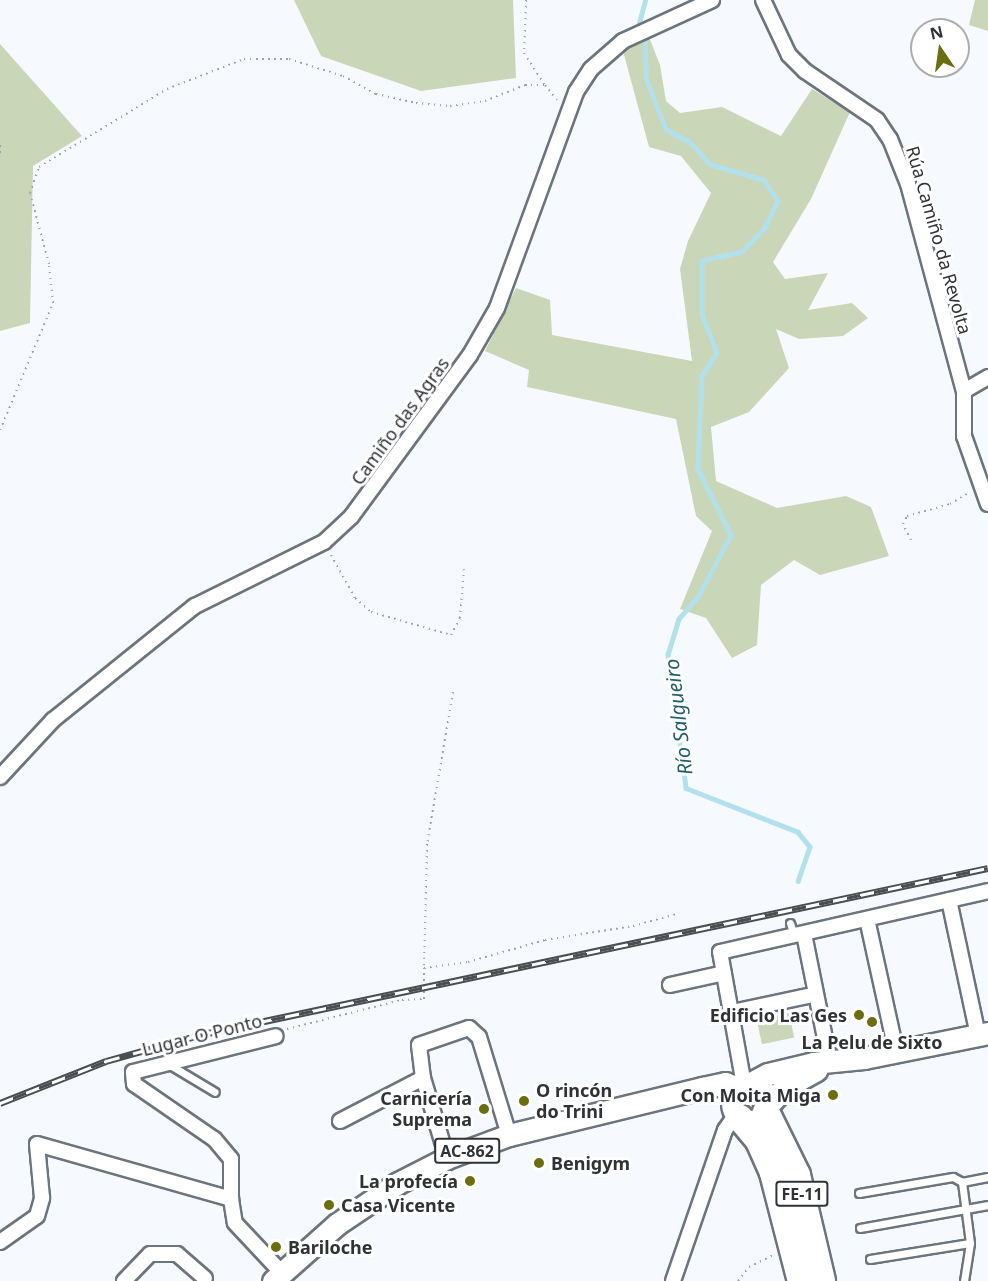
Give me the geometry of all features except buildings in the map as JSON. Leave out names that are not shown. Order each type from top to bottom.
[{"type":"highway","name":"FE-11","points":[[768,1108],[797,1174],[822,1281]]},
{"type":"highway","name":"FE-11","points":[[736,1114],[759,1141],[773,1173],[801,1281]]},
{"type":"main road","name":"AC-862","points":[[279,1278],[337,1224],[398,1183],[447,1158],[509,1135],[725,1083],[744,1086],[768,1074],[983,1034]]},
{"type":"main road","name":"AC-862","points":[[682,1094],[758,1120],[784,1088],[822,1064]]},
{"type":"main road","points":[[736,1114],[733,1097],[744,1086],[766,1092],[768,1108]]},
{"type":"street","name":"Camiño das Agras","points":[[0,777],[53,720],[195,606],[324,542],[351,517],[470,355],[497,308],[568,114],[591,69],[623,41],[712,0]]},
{"type":"street","name":"Rúa Camiño da Revolta","points":[[763,0],[789,55],[805,71],[877,120],[890,139],[908,184],[964,391],[964,436],[985,484],[988,504]]},
{"type":"street","points":[[964,391],[988,377]]},
{"type":"street","points":[[744,1086],[720,952],[796,931],[867,919],[988,891]]},
{"type":"street","points":[[949,900],[983,1034]]},
{"type":"street","points":[[867,919],[896,1051]]},
{"type":"street","points":[[796,931],[822,1064]]},
{"type":"street","points":[[796,931],[822,1064]]},
{"type":"street","points":[[670,985],[724,973]]},
{"type":"street","points":[[732,1012],[808,996]]},
{"type":"street","points":[[447,1158],[423,1078],[419,1045],[469,1028],[479,1037],[509,1135]]},
{"type":"street","name":"Lugar O Ponto","points":[[276,1036],[165,1062],[133,1072],[134,1084],[214,1139],[231,1159],[231,1199],[235,1223],[279,1278]]},
{"type":"street","points":[[340,1121],[423,1078]]},
{"type":"street","points":[[674,1281],[725,1130],[736,1114]]},
{"type":"street","points":[[0,1242],[37,1216],[42,1198],[37,1144],[231,1199]]},
{"type":"street","points":[[124,1281],[150,1254],[177,1254],[206,1280]]},
{"type":"lane","points":[[165,1062],[215,1092]]},
{"type":"lane","points":[[859,1193],[953,1177],[962,1182],[988,1177]]},
{"type":"lane","points":[[962,1182],[970,1243],[964,1281]]},
{"type":"lane","points":[[860,1228],[988,1205]]},
{"type":"lane","points":[[870,1259],[970,1243]]},
{"type":"path","points":[[526,0],[524,54],[568,114]]},
{"type":"path","points":[[0,430],[53,303],[49,264],[30,193],[39,166],[167,89],[244,58],[289,59],[334,73],[376,94],[450,106],[485,101],[525,84],[545,85]]},
{"type":"path","points":[[0,145],[0,156]]},
{"type":"path","points":[[911,540],[903,524],[907,516],[950,504],[985,484]]},
{"type":"path","points":[[324,542],[355,598],[371,612],[451,635],[460,618],[464,568]]},
{"type":"path","points":[[276,1036],[308,1022],[402,1000],[424,999],[427,844],[453,692]]},
{"type":"path","points":[[424,968],[468,962],[545,940],[633,926],[677,914]]},
{"type":"path","points":[[738,1281],[748,1267],[779,1253]]},
{"type":"green space","points":[[294,0],[513,0],[516,78],[421,91],[321,56]]},
{"type":"green space","points":[[975,0],[988,0],[988,31],[970,25]]},
{"type":"green space","points":[[649,37],[660,65],[666,101],[680,113],[722,107],[781,136],[812,89],[850,112],[811,199],[773,262],[785,279],[828,273],[808,310],[852,303],[868,318],[843,336],[799,339],[776,329],[789,368],[749,412],[711,427],[716,481],[777,508],[846,496],[871,507],[889,556],[820,575],[794,560],[761,585],[757,645],[732,658],[706,618],[680,609],[712,531],[696,516],[676,419],[527,387],[529,370],[485,351],[516,288],[550,300],[552,335],[692,361],[680,269],[688,241],[711,193],[681,156],[649,147],[623,51]]},
{"type":"green space","points":[[0,44],[82,136],[33,166],[30,323],[0,331]]},
{"type":"green space","points":[[789,1013],[794,1037],[762,1044],[757,1020]]},
{"type":"waterway","name":"Río Salgueiro","points":[[639,23],[645,0]]},
{"type":"waterway","name":"Río Salgueiro","points":[[645,41],[646,78],[666,129],[691,143],[710,164],[764,180],[778,201],[765,228],[742,252],[702,261],[702,314],[717,353],[702,376],[698,469],[731,535],[699,596],[679,619],[668,654],[686,788],[798,832],[810,847],[798,881]]},
{"type":"railway","points":[[0,1103],[106,1061],[203,1034],[988,868]]},
{"type":"place","name":"Edificio Las Ges","points":[[859,1015]]},
{"type":"place","name":"La Pelu de Sixto","points":[[872,1022]]},
{"type":"place","name":"Con Moita Miga","points":[[833,1095]]},
{"type":"place","name":"O rincón do Trini","points":[[524,1101]]},
{"type":"place","name":"Carnicería Suprema","points":[[484,1109]]},
{"type":"place","name":"Benigym","points":[[539,1163]]},
{"type":"place","name":"La profecía","points":[[470,1181]]},
{"type":"place","name":"Casa Vicente","points":[[329,1205]]},
{"type":"place","name":"Bariloche","points":[[276,1247]]}]
